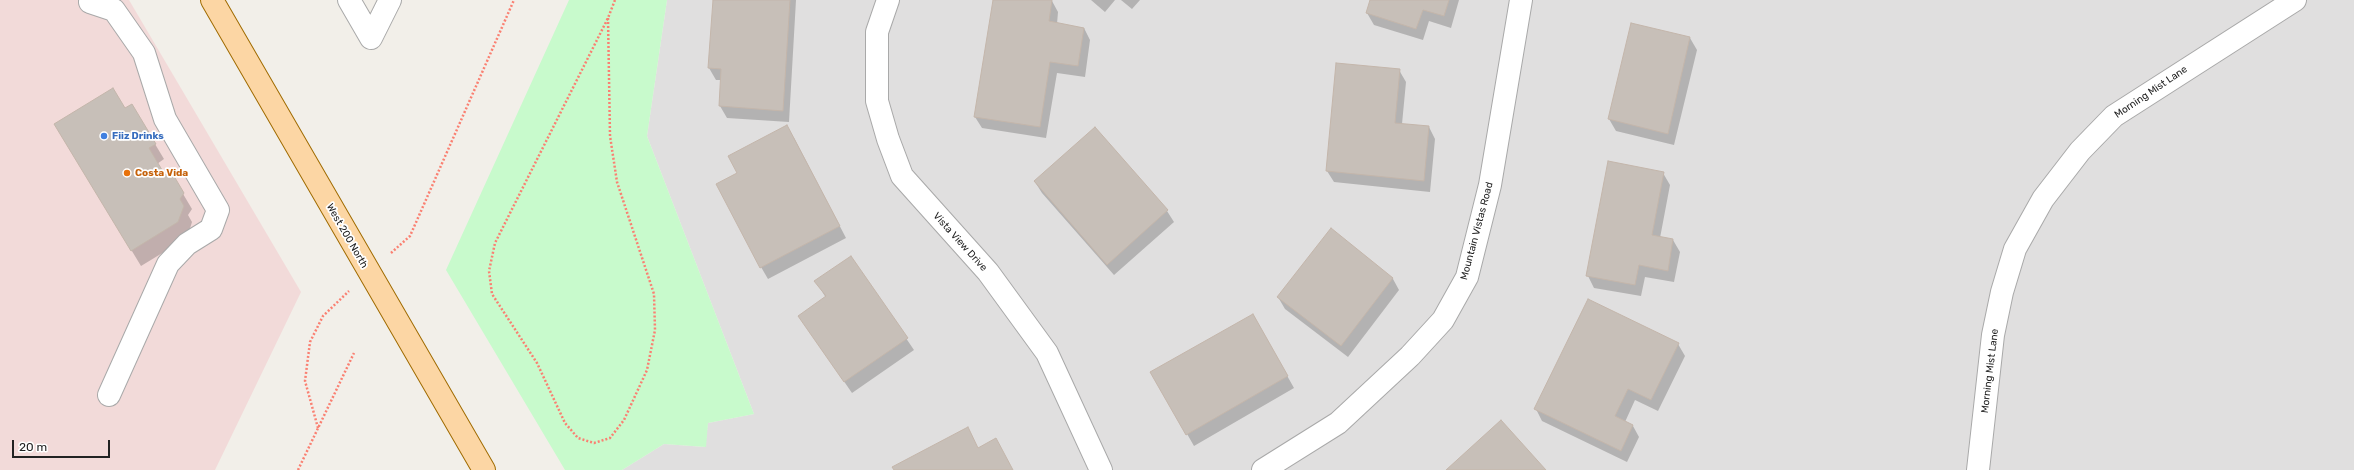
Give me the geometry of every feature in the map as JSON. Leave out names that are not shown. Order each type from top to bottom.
[{"type":"main road","name":"West 200 North","points":[[219,2],[484,470]]},
{"type":"street","points":[[91,0],[90,2],[114,10],[144,53],[165,119],[218,210],[210,229],[187,244],[168,264],[109,395]]},
{"type":"street","points":[[349,0],[371,38],[390,0]]},
{"type":"street","name":"Vista View Drive","points":[[888,0],[877,32],[877,102],[888,139],[902,176],[988,272],[1047,353],[1101,470]]},
{"type":"street","name":"Mountain Vistas Road","points":[[1263,470],[1338,423],[1410,356],[1443,320],[1467,278],[1490,186],[1522,0]]},
{"type":"street","name":"Morning Mist Lane","points":[[1978,470],[1993,335],[2002,292],[2015,249],[2043,199],[2080,151],[2114,116],[2295,0]]},
{"type":"path","points":[[410,236],[514,0]]},
{"type":"path","points":[[608,18],[610,136],[617,182],[654,294],[655,330],[647,370],[624,420],[610,438],[594,443],[578,438],[565,423],[537,363],[492,294],[489,271],[495,243],[608,18],[615,0]]},
{"type":"path","points":[[318,428],[305,381],[310,342],[329,309]]},
{"type":"path","points":[[298,470],[354,353]]},
{"type":"shaded area","points":[[0,0],[129,0],[301,292],[215,470],[0,470]]},
{"type":"shaded area","points":[[667,0],[2354,0],[2354,470],[622,470],[664,444],[705,447],[708,423],[754,414],[647,136]]},
{"type":"green space","points":[[569,0],[667,0],[647,136],[754,414],[708,423],[706,447],[664,444],[622,470],[565,470],[446,270]]},
{"type":"building","points":[[713,0],[790,0],[783,111],[719,106],[721,69],[708,68]]},
{"type":"building","points":[[993,0],[1052,0],[1049,21],[1084,28],[1078,66],[1050,62],[1040,127],[974,117]]},
{"type":"building","points":[[1370,0],[1449,0],[1444,16],[1423,10],[1416,29],[1366,13]]},
{"type":"building","points":[[1631,23],[1690,37],[1668,134],[1608,119]]},
{"type":"building","points":[[1336,63],[1400,69],[1395,123],[1429,126],[1424,181],[1326,171]]},
{"type":"building","points":[[113,88],[125,108],[132,104],[156,144],[149,148],[165,175],[171,171],[184,193],[180,199],[184,206],[178,222],[131,251],[54,124]]},
{"type":"building","points":[[787,125],[840,226],[760,268],[716,184],[737,173],[728,156]]},
{"type":"building","points":[[1095,127],[1168,210],[1107,265],[1034,181]]},
{"type":"building","points":[[1608,161],[1664,172],[1652,235],[1673,239],[1668,271],[1639,265],[1635,285],[1586,276]]},
{"type":"building","points":[[1331,228],[1393,278],[1341,346],[1277,297]]},
{"type":"building","points":[[851,256],[908,338],[844,382],[798,316],[826,296],[814,281]]},
{"type":"building","points":[[1588,299],[1679,343],[1651,400],[1628,389],[1615,416],[1633,425],[1621,451],[1534,409]]},
{"type":"building","points":[[1253,314],[1288,376],[1186,435],[1150,372]]},
{"type":"building","points":[[1501,420],[1546,470],[1446,470]]},
{"type":"building","points":[[968,427],[978,448],[996,438],[1013,470],[894,470],[892,467]]},
{"type":"place","name":"Fiiz Drinks","points":[[104,136]]},
{"type":"place","name":"Costa Vida","points":[[127,173]]}]
